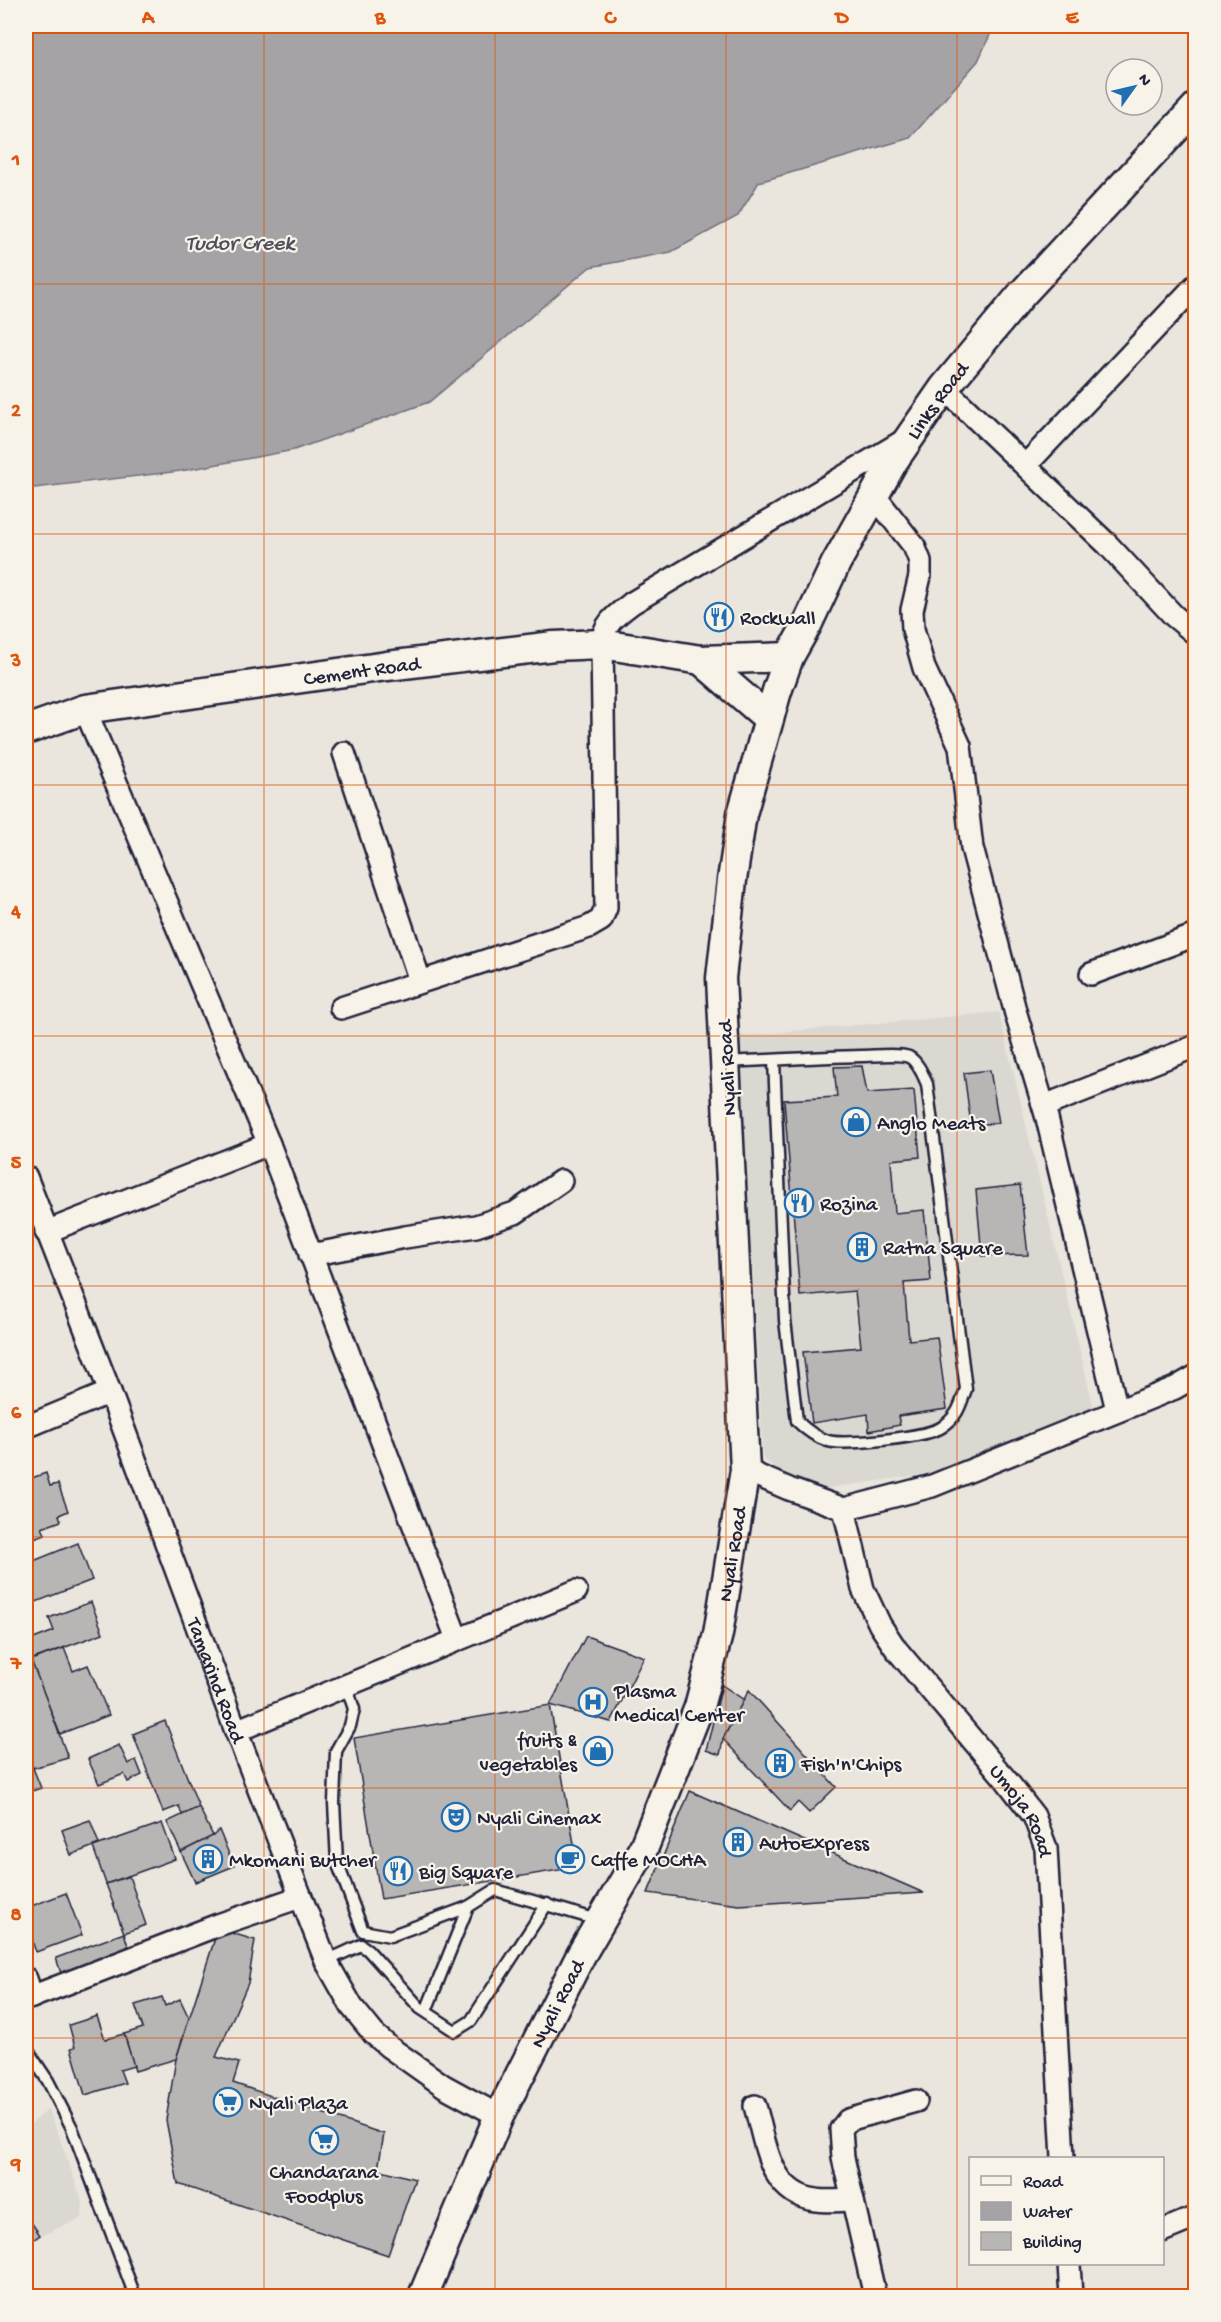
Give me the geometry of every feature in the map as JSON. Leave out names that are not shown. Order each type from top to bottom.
[{"type":"main road","name":"Links Road","points":[[760,749],[789,657],[807,626],[836,563],[894,460],[944,388],[1022,294],[1196,106]]},
{"type":"main road","name":"Cement Road","points":[[26,730],[85,709],[387,666],[554,646],[602,644],[701,660],[789,657]]},
{"type":"main road","points":[[701,660],[769,719]]},
{"type":"main road","name":"Nyali Road","points":[[423,2296],[499,2116],[581,1955],[644,1847],[699,1707],[718,1634],[745,1470],[721,978],[742,814],[760,749]]},
{"type":"street","points":[[1026,465],[1196,285]]},
{"type":"street","points":[[944,388],[1108,544],[1174,616],[1196,634]]},
{"type":"street","points":[[341,1008],[589,927],[601,920],[604,915],[602,634],[612,618],[632,603],[910,437]]},
{"type":"street","points":[[874,495],[914,546],[920,561],[920,576],[912,610],[913,629],[924,668],[960,746],[972,848],[1016,1014],[1044,1106],[1117,1410]]},
{"type":"street","points":[[85,709],[269,1144],[457,1639]]},
{"type":"street","points":[[344,753],[420,981]]},
{"type":"street","points":[[1091,974],[1196,935]]},
{"type":"street","points":[[1044,1106],[1196,1046]]},
{"type":"street","points":[[46,1232],[269,1144]]},
{"type":"street","name":"Tamarind Road","points":[[26,1177],[110,1392],[236,1731],[326,1961],[352,2007],[374,2034],[444,2086],[499,2116]]},
{"type":"street","points":[[310,1255],[476,1226],[515,1213],[561,1181]]},
{"type":"street","points":[[745,1470],[789,1490],[844,1509],[932,1486],[1175,1388],[1196,1376]]},
{"type":"street","points":[[26,1427],[110,1392]]},
{"type":"street","name":"Umoja Road","points":[[844,1509],[863,1589],[880,1625],[897,1649],[1008,1780],[1034,1816],[1046,1848],[1063,2157]]},
{"type":"street","points":[[236,1731],[576,1591]]},
{"type":"street","points":[[28,1992],[300,1897]]},
{"type":"street","points":[[875,2296],[843,2158],[841,2129],[848,2120],[916,2101]]},
{"type":"street","points":[[755,2106],[774,2173],[786,2187],[798,2196],[817,2200],[853,2199]]},
{"type":"street","points":[[1164,2230],[1196,2217]]},
{"type":"street","points":[[1069,2265],[1071,2296]]},
{"type":"lane","points":[[725,1062],[884,1055],[908,1057],[918,1066],[927,1084],[966,1389],[959,1412],[940,1429],[884,1441],[830,1442],[808,1432],[796,1421],[785,1320],[774,1060]]},
{"type":"lane","points":[[346,1685],[354,1709],[350,1726],[336,1751],[334,1803],[337,1862],[363,1931],[361,1946]]},
{"type":"lane","points":[[363,1931],[390,1936],[468,1907],[495,1890],[601,1921]]},
{"type":"lane","points":[[361,1946],[368,1950],[426,2011],[455,2031],[471,2021],[547,1904]]},
{"type":"lane","points":[[426,2011],[468,1907]]},
{"type":"lane","points":[[326,1961],[361,1946]]},
{"type":"lane","points":[[26,2048],[48,2081],[72,2128],[135,2296]]},
{"type":"shaded area","name":"Ratna Square","points":[[999,1012],[1094,1409],[956,1470],[808,1491],[763,1459],[739,1036]]},
{"type":"shaded area","points":[[49,2109],[83,2203],[82,2218],[26,2242],[26,2128]]},
{"type":"water","name":"Tudor Creek","points":[[26,26],[994,26],[978,61],[910,138],[759,182],[738,216],[671,252],[590,267],[429,402],[294,450],[181,471],[26,489]]},
{"type":"building","name":"Ratna Square","points":[[862,1066],[867,1093],[914,1090],[920,1157],[891,1160],[895,1213],[924,1210],[931,1281],[904,1283],[909,1340],[937,1337],[947,1409],[898,1416],[900,1425],[869,1431],[868,1414],[812,1423],[803,1352],[861,1347],[855,1291],[800,1296],[784,1100],[837,1097],[834,1067]]},
{"type":"building","points":[[990,1070],[999,1123],[971,1125],[964,1073]]},
{"type":"building","points":[[1020,1185],[1028,1255],[982,1256],[976,1190]]},
{"type":"building","points":[[26,1377],[33,1394],[27,1397],[36,1417],[26,1422]]},
{"type":"building","points":[[46,1473],[50,1486],[58,1484],[68,1511],[59,1515],[61,1521],[42,1528],[45,1534],[26,1541],[26,1480]]},
{"type":"building","points":[[78,1543],[92,1580],[26,1606],[26,1564]]},
{"type":"building","points":[[91,1602],[103,1633],[31,1660],[26,1642],[54,1631],[49,1618]]},
{"type":"building","points":[[586,1636],[644,1657],[611,1722],[550,1705]]},
{"type":"building","points":[[26,1643],[68,1758],[33,1768],[26,1752]]},
{"type":"building","points":[[64,1648],[73,1671],[88,1665],[109,1715],[60,1734],[31,1660]]},
{"type":"building","points":[[722,1685],[744,1700],[723,1739],[720,1755],[706,1750]]},
{"type":"building","name":"Fish'n'Chips","points":[[749,1690],[836,1787],[809,1813],[798,1802],[790,1811],[723,1739]]},
{"type":"building","points":[[550,1705],[578,1867],[381,1899],[354,1738]]},
{"type":"building","points":[[165,1721],[199,1807],[182,1815],[179,1806],[163,1812],[133,1734]]},
{"type":"building","points":[[119,1745],[128,1764],[136,1760],[142,1775],[128,1782],[124,1774],[99,1784],[88,1759]]},
{"type":"building","points":[[26,1752],[33,1768],[26,1771]]},
{"type":"building","points":[[33,1768],[41,1788],[26,1793],[26,1771]]},
{"type":"building","name":"AutoExpress","points":[[690,1791],[924,1893],[739,1905],[648,1893]]},
{"type":"building","points":[[199,1807],[213,1836],[181,1852],[167,1822]]},
{"type":"building","points":[[90,1820],[99,1844],[71,1855],[62,1830]]},
{"type":"building","points":[[162,1823],[175,1859],[106,1884],[93,1847]]},
{"type":"building","name":"Mkomani Butcher","points":[[219,1830],[234,1866],[195,1882],[181,1852],[213,1836]]},
{"type":"building","points":[[129,1876],[146,1925],[124,1933],[106,1884]]},
{"type":"building","points":[[66,1893],[82,1935],[36,1952],[26,1924],[26,1908]]},
{"type":"building","name":"Nyali Plaza","points":[[218,1929],[255,1940],[248,1983],[216,2057],[239,2063],[233,2083],[384,2134],[378,2169],[415,2179],[388,2255],[178,2184],[166,2120],[176,2059]]},
{"type":"building","points":[[124,1933],[130,1952],[62,1976],[56,1958]]},
{"type":"building","points":[[162,1997],[165,2006],[180,1999],[189,2018],[176,2059],[135,2071],[124,2034],[143,2028],[135,2005]]},
{"type":"building","points":[[97,2016],[105,2039],[124,2034],[134,2066],[120,2070],[125,2083],[85,2095],[71,2048],[75,2047],[69,2025]]},
{"type":"building","points":[[26,2215],[40,2235],[26,2245]]},
{"type":"place","name":"Rockwall","points":[[719,617]]},
{"type":"place","name":"Anglo Meats","points":[[856,1122]]},
{"type":"place","name":"Rozina","points":[[799,1203]]},
{"type":"place","name":"Ratna Square","points":[[862,1247]]},
{"type":"place","name":"Plasma Medical Center","points":[[593,1702]]},
{"type":"place","name":"fruits & vegetables","points":[[598,1751]]},
{"type":"place","name":"Fish'n'Chips","points":[[780,1763]]},
{"type":"place","name":"Nyali Cinemax","points":[[456,1817]]},
{"type":"place","name":"AutoExpress","points":[[738,1842]]},
{"type":"place","name":"Mkomani Butcher","points":[[208,1859]]},
{"type":"place","name":"Caffe MOCHA","points":[[570,1859]]},
{"type":"place","name":"Big Square","points":[[398,1871]]},
{"type":"place","name":"Nyali Plaza","points":[[228,2102]]},
{"type":"place","name":"Chandarana Foodplus","points":[[324,2140]]}]
